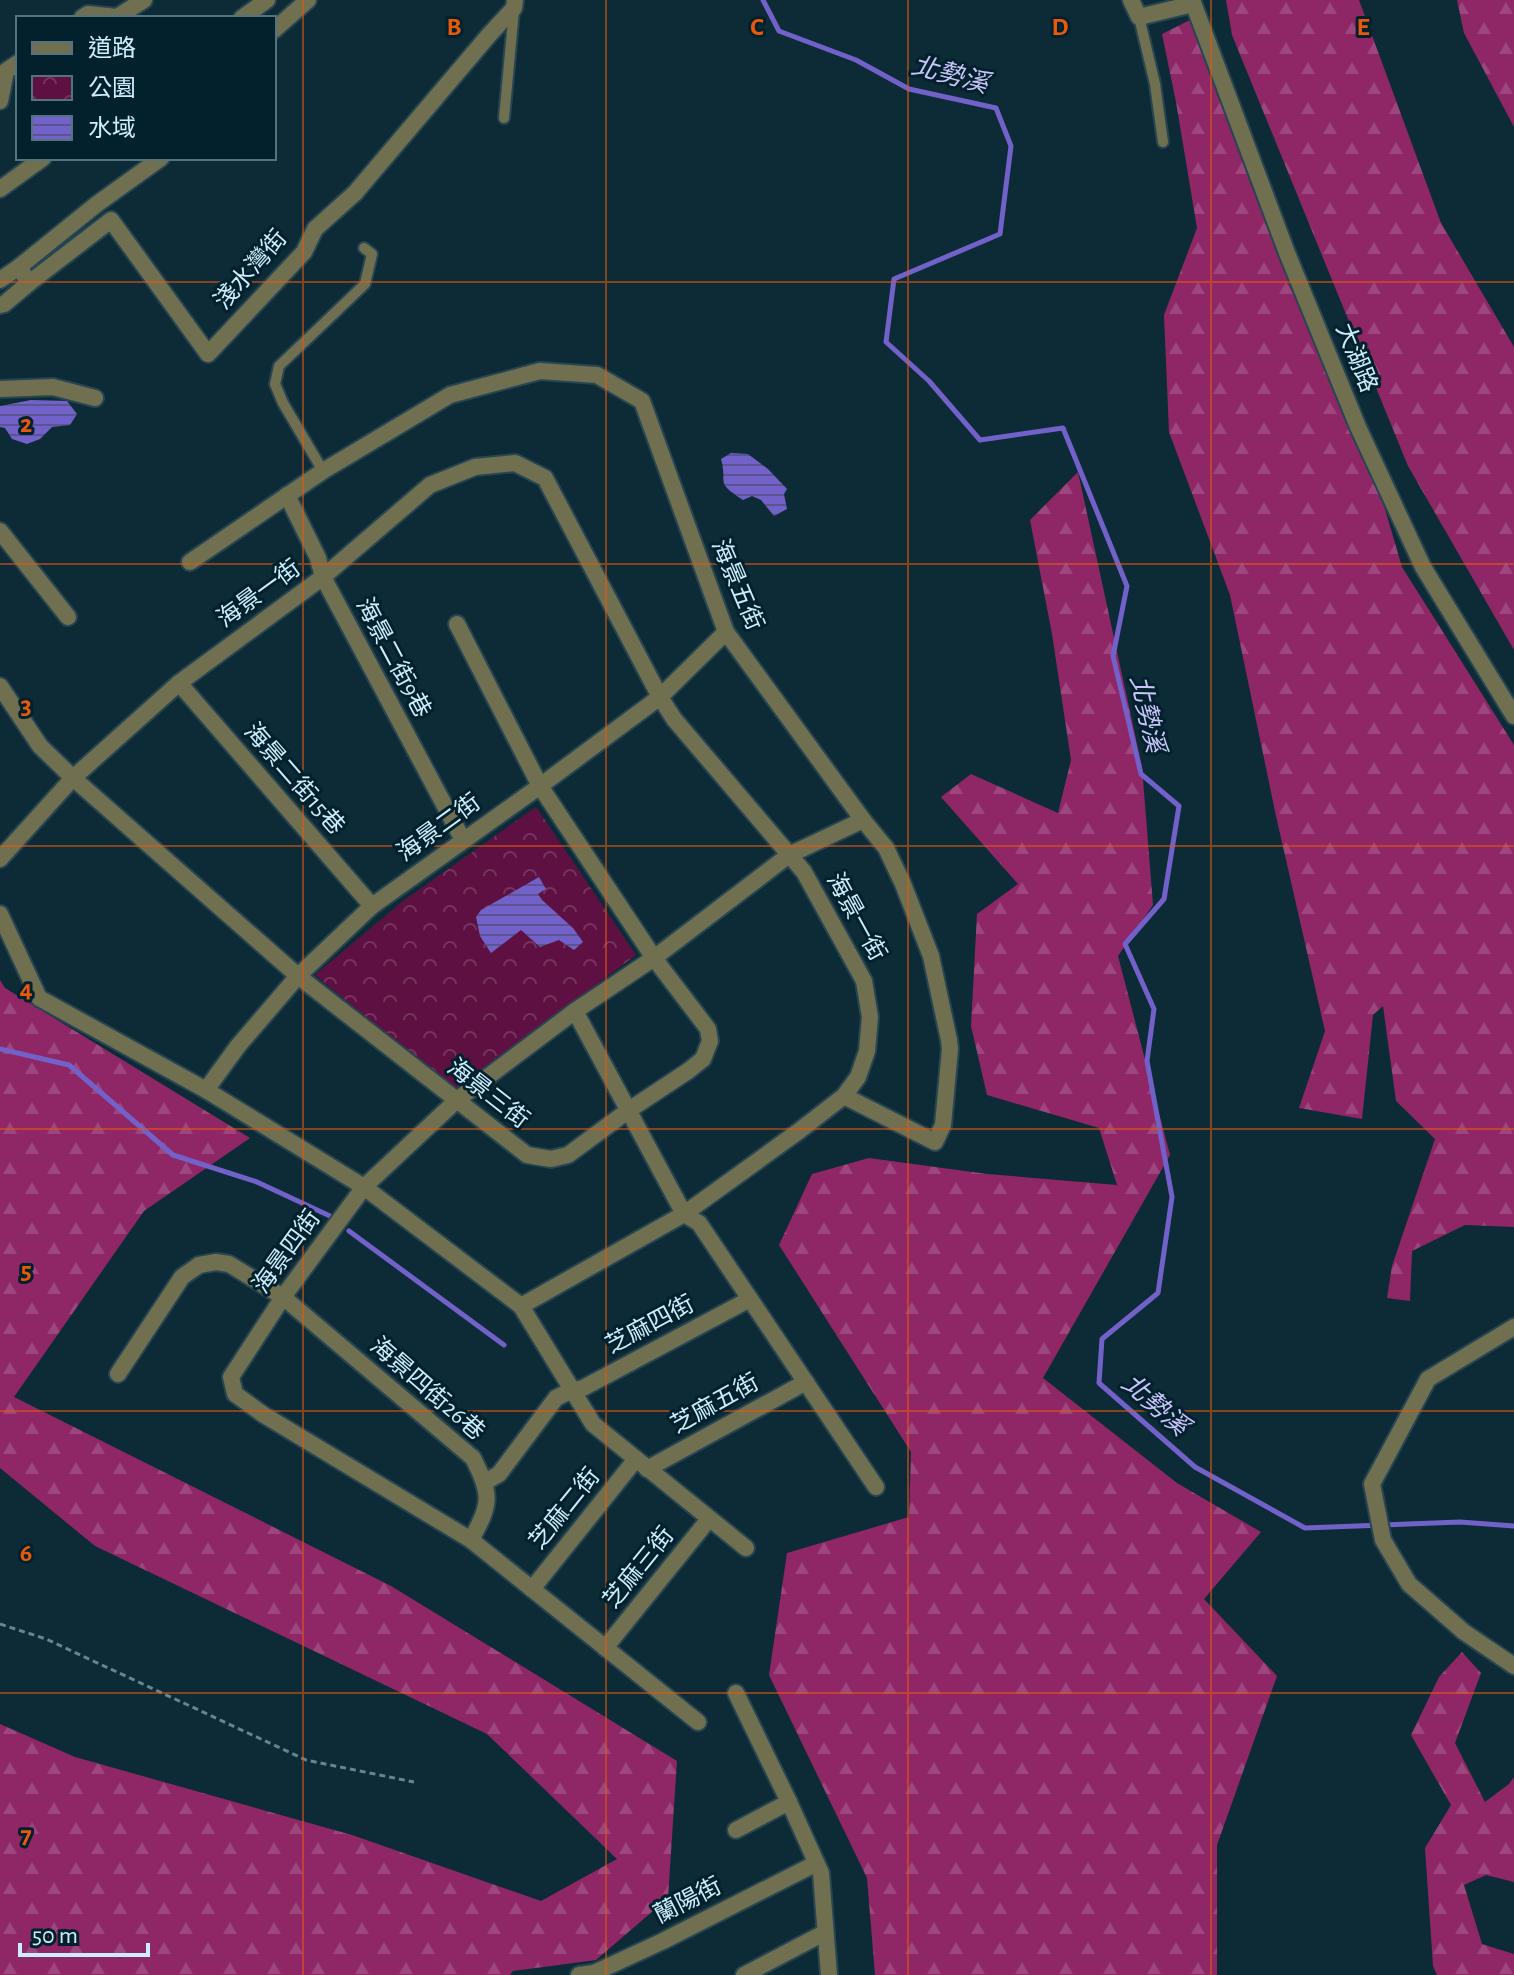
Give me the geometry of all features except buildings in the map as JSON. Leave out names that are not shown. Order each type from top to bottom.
[{"type":"street","points":[[119,16],[144,0]]},
{"type":"street","points":[[245,16],[267,0]]},
{"type":"street","points":[[276,28],[308,0]]},
{"type":"street","points":[[1131,0],[1139,17],[1193,2]]},
{"type":"street","name":"大湖路","points":[[1193,2],[1287,253],[1358,427],[1423,567],[1514,716]]},
{"type":"street","name":"淺水灣街","points":[[29,283],[111,220],[208,354],[304,252],[315,229],[355,193],[515,4]]},
{"type":"street","points":[[85,16],[107,16]]},
{"type":"street","points":[[0,101],[6,71],[16,64]]},
{"type":"street","points":[[0,189],[40,160]]},
{"type":"street","points":[[0,280],[158,160]]},
{"type":"street","points":[[0,305],[29,283],[19,267]]},
{"type":"street","name":"海景五街","points":[[190,562],[323,471],[450,395],[540,371],[597,375],[642,401],[726,632],[886,848],[931,956],[950,1049],[943,1125],[935,1142],[844,1096]]},
{"type":"street","points":[[0,389],[53,387],[95,398]]},
{"type":"street","name":"海景一街","points":[[0,859],[73,778],[179,683],[323,577],[430,485],[475,467],[515,463],[545,478],[674,719],[804,872],[864,981],[870,1017],[867,1051],[858,1077],[844,1096],[684,1214],[521,1306]]},
{"type":"street","name":"海景二街9巷","points":[[287,495],[318,558],[323,577],[463,840]]},
{"type":"street","points":[[0,531],[68,617]]},
{"type":"street","name":"海景三街","points":[[0,686],[40,746],[298,976],[527,1155],[551,1159],[568,1155],[703,1059],[710,1041],[708,1029],[654,958],[540,786],[457,624]]},
{"type":"street","name":"海景二街","points":[[206,1090],[238,1046],[298,976],[372,906],[660,697],[726,632]]},
{"type":"street","name":"海景二街15巷","points":[[179,683],[372,906]]},
{"type":"street","name":"海景四街","points":[[698,1722],[471,1540],[264,1415],[235,1394],[231,1377],[283,1297],[364,1187],[457,1100],[575,1011],[654,958],[789,855],[863,820]]},
{"type":"street","points":[[0,914],[39,998],[206,1090],[364,1187],[521,1306],[593,1424],[746,1548]]},
{"type":"street","points":[[575,1011],[684,1214],[699,1223],[876,1487]]},
{"type":"street","name":"海景四街26巷","points":[[118,1374],[182,1277],[199,1265],[216,1262],[229,1264],[283,1297],[473,1458],[485,1482]]},
{"type":"street","name":"芝麻四街","points":[[485,1482],[499,1474],[556,1398],[583,1388],[750,1299]]},
{"type":"street","points":[[1514,1327],[1428,1379],[1372,1484],[1382,1536],[1409,1584],[1464,1632],[1514,1666]]},
{"type":"street","name":"芝麻五街","points":[[642,1464],[806,1382]]},
{"type":"street","name":"芝麻二街","points":[[532,1589],[642,1464]]},
{"type":"street","points":[[471,1540],[488,1501],[485,1482]]},
{"type":"street","name":"芝麻三街","points":[[605,1648],[709,1519]]},
{"type":"street","points":[[736,1693],[821,1873],[829,1975]]},
{"type":"street","points":[[736,1830],[789,1802]]},
{"type":"street","name":"蘭陽街","points":[[579,1975],[594,1973],[635,1954],[815,1864]]},
{"type":"street","points":[[744,1975],[824,1933]]},
{"type":"lane","points":[[504,118],[515,4]]},
{"type":"lane","points":[[1139,17],[1155,84],[1163,142]]},
{"type":"lane","points":[[323,471],[275,384],[279,366],[365,284],[372,254],[364,248]]},
{"type":"path","points":[[0,1624],[46,1639],[306,1760],[414,1782]]},
{"type":"green space","points":[[1226,0],[1359,0],[1441,223],[1514,347],[1514,650],[1408,466],[1232,35]]},
{"type":"green space","points":[[1457,0],[1514,0],[1514,127],[1464,33]]},
{"type":"green space","points":[[1192,19],[1380,492],[1402,567],[1514,745],[1514,1227],[1465,1225],[1412,1251],[1410,1301],[1387,1298],[1392,1266],[1435,1139],[1396,1101],[1383,1006],[1373,1015],[1362,1119],[1299,1108],[1325,1031],[1230,595],[1169,432],[1164,315],[1197,228],[1162,34]]},
{"type":"green space","points":[[1078,472],[1142,767],[1153,905],[1118,956],[1170,1155],[1043,1378],[1177,1483],[1261,1532],[1204,1599],[1277,1676],[1217,1845],[1217,1975],[875,1975],[867,1878],[769,1675],[787,1553],[909,1517],[911,1452],[779,1245],[812,1174],[869,1158],[987,1174],[1117,1185],[1099,1128],[987,1095],[971,1026],[977,914],[1018,884],[941,797],[971,774],[1058,813],[1071,760],[1052,634],[1030,520]]},
{"type":"green space","points":[[536,807],[636,955],[455,1090],[315,975],[403,901]]},
{"type":"green space","points":[[0,980],[5,988],[250,1138],[144,1211],[14,1397],[391,1586],[677,1761],[668,1898],[596,1960],[513,1971],[510,1975],[0,1975],[0,1724],[75,1757],[352,1835],[541,1901],[617,1859],[487,1734],[95,1546],[0,1468]]},
{"type":"green space","points":[[1462,1652],[1481,1673],[1455,1743],[1485,1802],[1514,1777],[1514,1882],[1486,1875],[1464,1885],[1482,1944],[1514,1954],[1514,1975],[1437,1975],[1433,1966],[1425,1848],[1451,1805],[1411,1735],[1439,1677]]},
{"type":"water","points":[[31,400],[67,401],[77,414],[70,425],[52,427],[40,439],[27,444],[12,439],[5,428],[0,427],[0,406]]},
{"type":"water","points":[[731,453],[748,454],[768,469],[787,489],[784,494],[787,509],[774,516],[761,500],[752,496],[743,500],[725,486],[721,459]]},
{"type":"water","points":[[539,877],[546,889],[538,894],[542,900],[573,928],[583,942],[574,950],[559,940],[540,947],[521,930],[491,953],[480,936],[476,917],[481,910]]},
{"type":"waterway","name":"北勢溪","points":[[763,0],[779,31],[856,60],[909,89],[996,108],[1011,146],[1000,234],[894,279],[886,342],[929,381],[980,440],[1063,428],[1127,586],[1113,656],[1141,774],[1179,806],[1164,899],[1125,944],[1154,1009],[1147,1061],[1172,1197],[1158,1293],[1102,1339],[1099,1383],[1195,1467],[1305,1528],[1460,1522],[1514,1526]]},
{"type":"waterway","points":[[0,1049],[69,1065],[173,1155],[257,1182],[330,1216]]},
{"type":"waterway","points":[[349,1231],[504,1345]]}]
